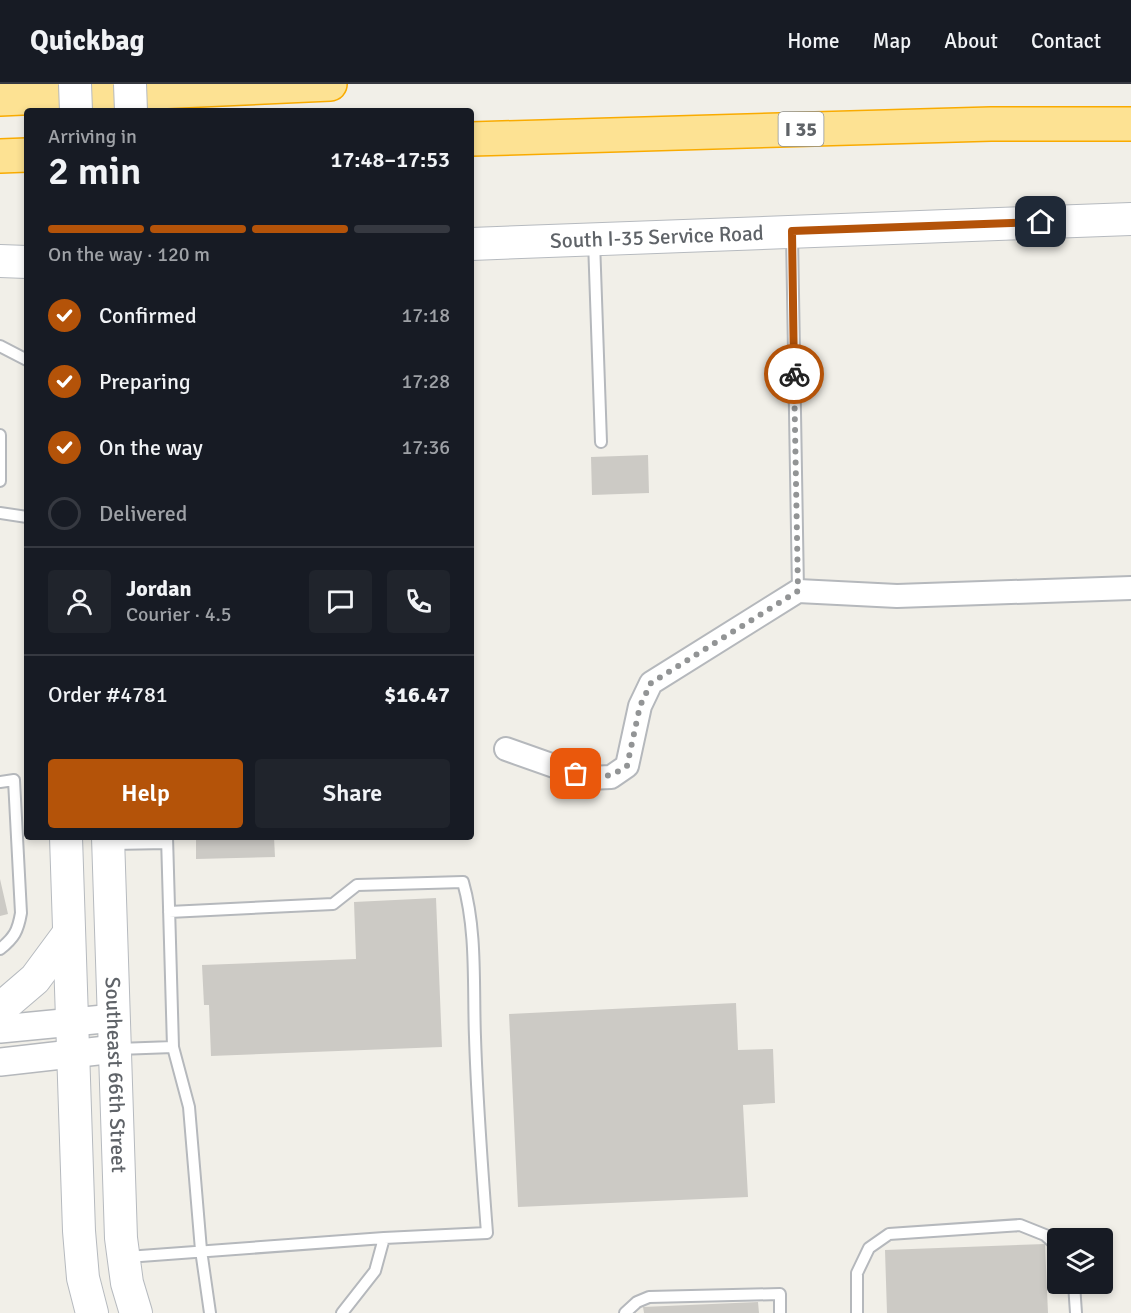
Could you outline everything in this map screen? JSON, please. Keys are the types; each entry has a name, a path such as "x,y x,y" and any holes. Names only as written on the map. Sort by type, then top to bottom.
{"highway":[{"path":"0,99 330,84"},
{"name":"I 35","path":"474,139 991,124 1131,123"},
{"path":"0,156 24,155"}],"main road":[{"path":"75,84 76,108"},
{"path":"130,84 131,108"},
{"name":"South I-35 Service Road","path":"474,244 1131,219"},
{"path":"0,261 24,261"},
{"name":"Southeast 66th Street","path":"66,840 80,1231 83,1278 92,1313"},
{"name":"Southeast 66th Street","path":"108,840 124,1257 136,1313"},
{"path":"0,1009 35,979 69,933"}],"street":[{"path":"506,749 588,778 611,777 627,766 640,706 651,683 798,591 897,596 1131,588"},
{"path":"0,1029 114,1018"},
{"path":"0,1062 115,1049"}],"lane":[{"path":"792,231 798,591"},
{"path":"594,238 601,442"},
{"path":"0,346 24,358"},
{"path":"0,435 0,481"},
{"path":"0,513 24,517"},
{"path":"0,782 15,780 21,914 19,930 13,939 0,949"},
{"path":"108,840 167,840 173,1047 189,1107 201,1250 210,1313"},
{"path":"124,1257 201,1250 487,1233 468,902 463,882 357,885 333,904 169,912"},
{"path":"115,1049 173,1047"},
{"path":"857,1313 857,1273 869,1248 889,1234 1020,1225 1047,1237"},
{"path":"342,1313 375,1271 384,1238"},
{"path":"625,1313 637,1302 649,1297 780,1294 780,1313"},
{"path":"1075,1294 1076,1313"}],"building":[{"path":"648,455 649,493 592,495 591,457"},
{"path":"196,840 274,840 275,857 196,859"},
{"path":"0,879 8,914 0,916"},
{"path":"436,898 442,1047 211,1056 209,1005 204,1005 202,965 356,959 354,902"},
{"path":"736,1003 738,1050 773,1049 775,1103 743,1105 748,1197 518,1207 509,1014"},
{"path":"1045,1244 1048,1313 887,1313 885,1250"},
{"path":"758,1302 759,1313 644,1313 643,1307"}],"way so far":[{"path":"576,774 588,778 611,777 627,766 640,706 651,683 798,591 794,374"}],"route":[{"path":"794,374 792,231 1041,222"}]}
